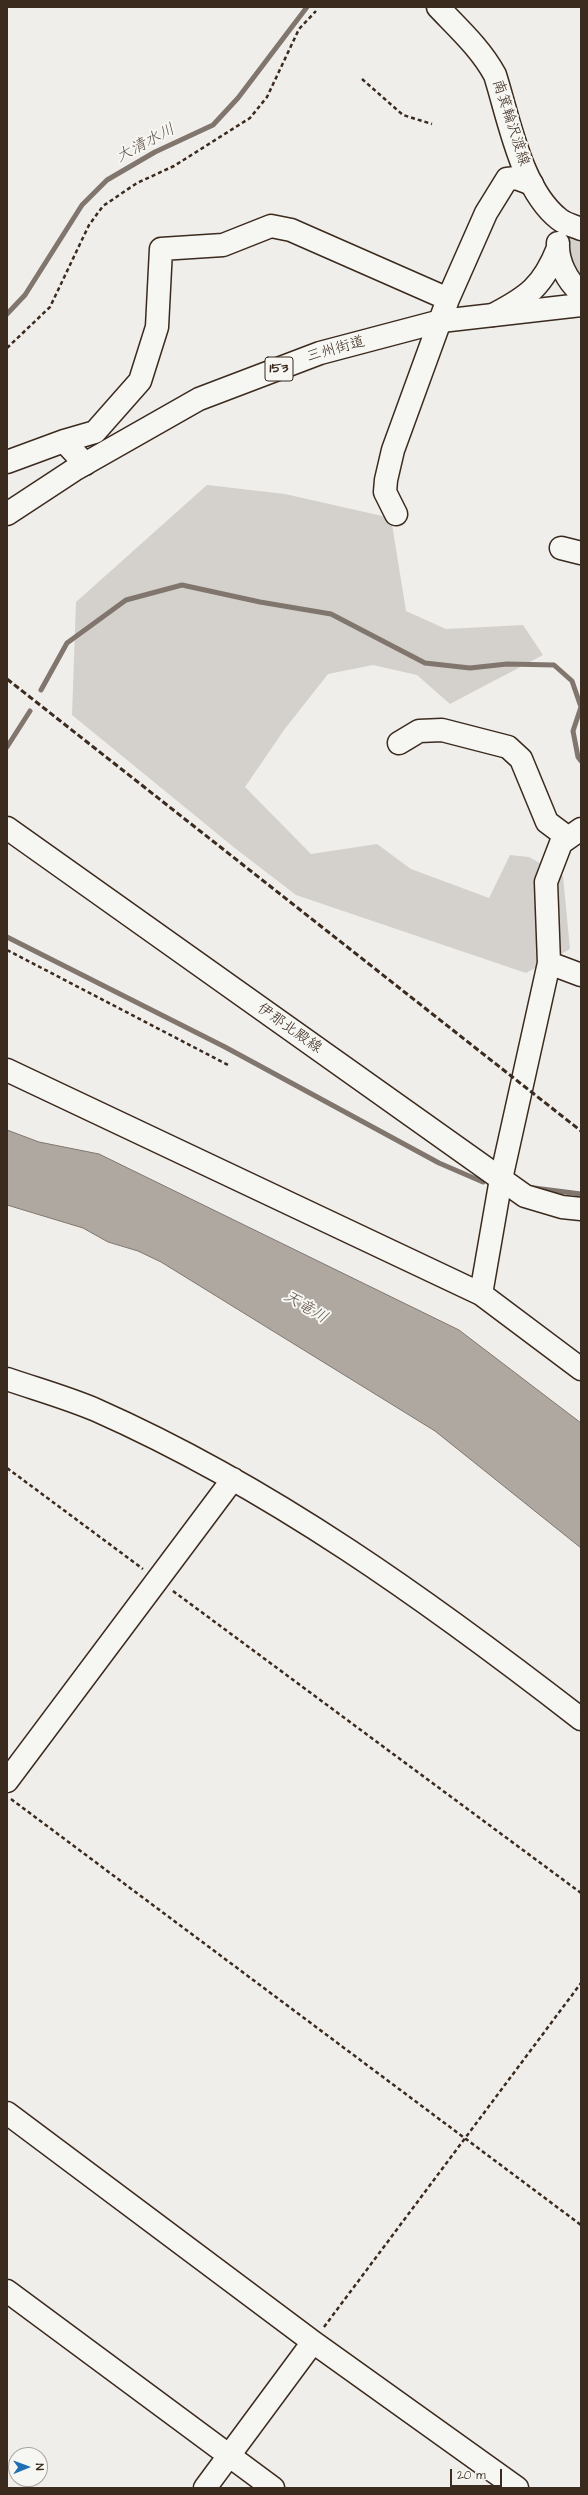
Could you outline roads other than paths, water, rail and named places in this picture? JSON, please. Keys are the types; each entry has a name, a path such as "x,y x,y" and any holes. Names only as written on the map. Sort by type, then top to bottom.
{"main road":[{"name":"南箕輪沢渡線","path":"438,7 474,44 495,75 517,147 532,184 560,220"},
{"path":"396,514 385,492 386,480 393,450 448,299 486,213 507,179 516,178 532,184"},
{"path":"581,229 560,220 558,248 561,263 568,279 581,293"},
{"path":"7,462 64,441 95,432 140,381 157,327 162,250 223,245 270,226 292,230 448,299"},
{"path":"493,315 523,299 541,283 550,268 558,248"},
{"name":"三州街道","path":"7,514 84,464 199,399 320,353 441,321 581,305"},
{"path":"64,441 84,464"},
{"path":"399,743 419,731 442,730 508,748 521,759 547,822 574,833"},
{"name":"伊那北殿線","path":"7,828 525,1196 562,1207 581,1209"},
{"path":"481,1294 501,1179 549,963 546,882 561,843 574,833"},
{"path":"549,963 581,975"},
{"path":"7,1070 481,1294 581,1369"},
{"path":"7,1379 95,1410 233,1479 313,1528 482,1642 581,1719"},
{"path":"7,1781 233,1479"},
{"path":"7,2113 313,2342 517,2488"},
{"path":"7,2291 273,2488"},
{"path":"205,2488 313,2342"}],"water":[{"name":"天竜川","path":"7,1130 39,1142 99,1154 459,1330 581,1423 581,1548 435,1431 161,1262 138,1251 108,1242 83,1228 7,1205"}],"waterway":[{"name":"大清水川","path":"7,314 25,295 82,205 107,180 155,152 213,125 238,98 307,7"},
{"path":"41,690 67,643 126,600 182,585 260,602 331,614 425,663 470,668 507,664 554,665 572,681 581,707 573,731 578,757 581,761"},
{"path":"7,747 30,711"},
{"path":"7,937 225,1047 439,1163 483,1182"},
{"path":"534,1188 581,1194"}],"railway":[{"path":"7,679 581,1131"}]}
